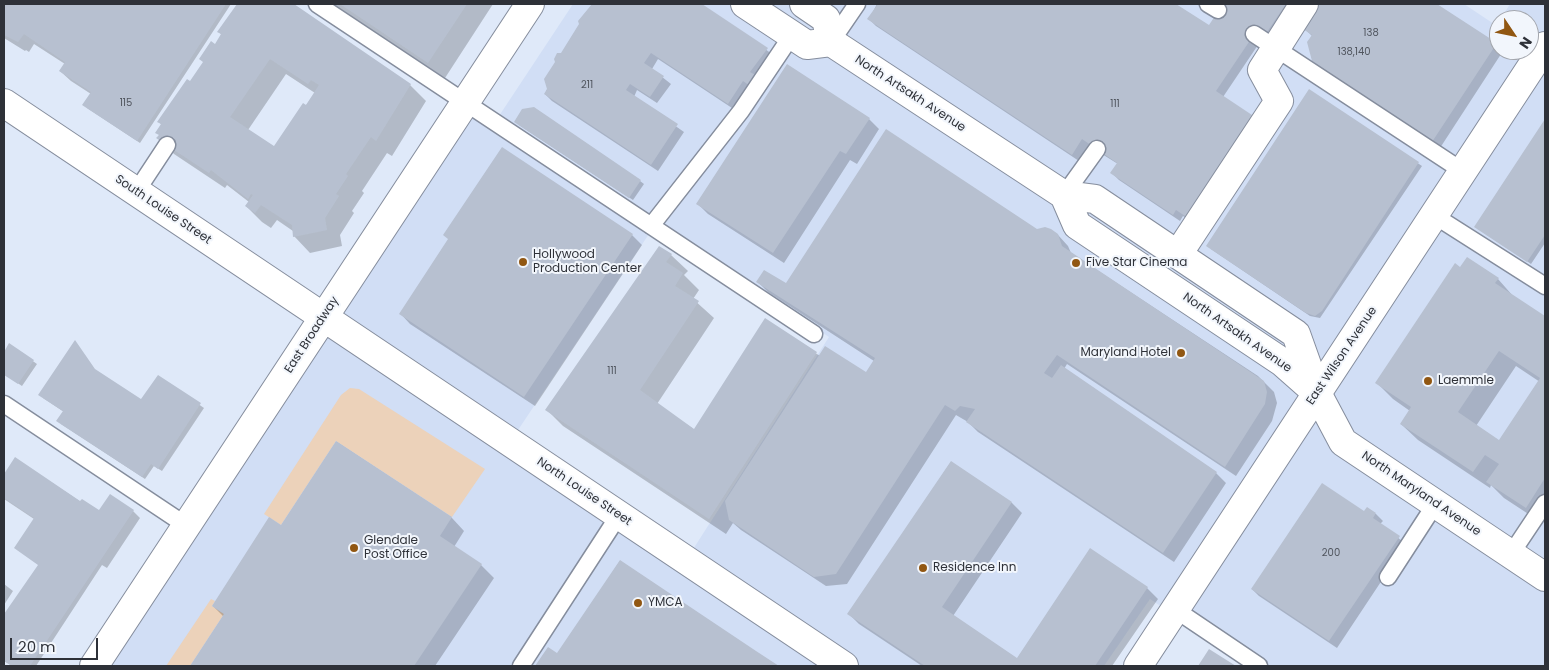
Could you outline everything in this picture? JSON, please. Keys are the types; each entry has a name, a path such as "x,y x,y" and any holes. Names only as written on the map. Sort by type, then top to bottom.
{"street":[{"name":"East Broadway","path":"94,666 530,4"},
{"path":"744,4 807,45 831,42 826,19 804,4"},
{"path":"1186,242 1279,101 1262,70 1265,41 1304,4"},
{"name":"North Artsakh Avenue","path":"831,42 1064,195 1095,199 1296,334 1317,393"},
{"name":"East Wilson Avenue","path":"1138,666 1545,46"},
{"name":"South Louise Street","path":"4,102 322,318"},
{"name":"North Louise Street","path":"322,318 844,666"},
{"name":"North Maryland Avenue","path":"1317,393 1343,442 1545,577"}],"lane":[{"path":"317,4 814,334"},
{"path":"831,42 857,4"},
{"path":"651,226 741,111 792,35"},
{"path":"1265,41 1464,172"},
{"path":"136,192 167,145"},
{"path":"1064,195 1096,149"},
{"path":"1435,216 1545,286"},
{"path":"4,404 186,526"},
{"path":"1388,577 1436,503"},
{"path":"1511,554 1545,503"},
{"path":"521,666 619,515"},
{"path":"1176,610 1259,666"}],"shaded area":[{"path":"573,4 1464,4 1489,21 1489,60 1539,60 1539,10 1506,10 1510,4 1545,4 1545,666 1251,666 1150,599 1104,666 99,666 473,99 499,116","holes":["657,222 829,337 690,554 512,439"]},
{"path":"350,388 359,389 485,469 452,517 336,441 281,525 264,514 341,395"},
{"path":"211,599 215,601 212,606 224,614 190,666 166,666"}],"building":[{"path":"4,4 226,4 137,141 82,105 91,92 59,71 65,62 24,34 18,42 4,35"},
{"path":"237,4 294,4 411,84 376,141 371,137 346,174 348,176 336,194 339,196 325,218 327,230 293,237 292,225 261,205 255,213 245,206 253,195 251,194 248,199 211,170 209,173 156,138 159,135 155,133 161,124 157,122 187,79 190,81 203,62 199,59 211,41 215,44 221,34 217,32","holes":["270,59 308,84 311,80 319,85 306,105 303,103 274,146 230,117"]},
{"path":"340,4 467,4 428,63"},
{"path":"592,4 702,4 768,48 750,72 757,76 750,86 743,81 728,104 651,53 644,63 664,76 650,97 630,84 626,90 678,124 651,165 544,94 547,89 544,79 555,62 554,59 557,53 561,53 579,24 578,21"},
{"path":"878,4 1176,4 1209,25 1223,4 1286,4 1267,32 1259,27 1216,91 1255,117 1188,218 1176,210 1173,215 1110,173 1117,163 1082,139 1072,155 867,19"},
{"path":"1320,4 1437,4 1489,38 1489,55 1432,142 1312,61 1307,42 1312,35 1303,29"},
{"path":"787,64 870,118 846,154 840,151 773,253 696,204"},
{"path":"1309,89 1419,162 1322,311 1315,316 1306,313 1206,246"},
{"path":"534,107 641,180 629,198 514,122 522,109"},
{"path":"1545,119 1545,235 1527,262 1474,227"},
{"path":"886,129 1037,229 1045,227 1051,229 1058,234 1062,246 1264,381 1267,392 1265,404 1225,467 1057,355 1044,373 1052,378 1061,365 1217,472 1163,553 966,422 975,409 960,406 955,411 945,405 836,574 814,577 729,520 725,501 825,346 866,372 875,358 756,282 764,270 786,283"},
{"name":"Hollywood Production Center","path":"502,147 633,234 524,397 399,314 448,239 443,235"},
{"path":"659,246 672,254 666,262 683,273 675,286 699,301 640,390 694,429 765,318 817,352 709,519 545,410"},
{"name":"Laemmle","path":"1467,257 1499,278 1495,283 1545,316 1545,478 1526,508 1486,482 1499,464 1485,455 1473,472 1400,424 1411,407 1375,383 1455,263 1460,267","holes":["1499,351 1540,378 1499,440 1458,412"]},
{"path":"75,340 95,369 141,399 158,375 201,403 158,469 151,464 142,477 56,421 63,411 38,395"},
{"path":"9,343 34,360 18,384 4,375 4,352"},
{"name":"Glendale Post Office","path":"336,441 452,517 440,536 482,564 414,666 190,666 224,614 212,606 269,517 281,525"},
{"path":"15,457 80,501 82,499 99,510 110,494 134,510 30,666 12,666 4,661 4,614 38,565 14,548 34,518 4,498 4,474"},
{"name":"Residence Inn","path":"951,461 1012,502 942,607 1017,658 1090,548 1148,587 1095,666 925,666 847,614"},
{"path":"1322,483 1364,511 1367,507 1376,513 1373,518 1400,536 1329,641 1251,589"},
{"name":"YMCA","path":"620,560 779,666 535,666 548,647 557,653"},
{"path":"1209,649 1236,666 1198,666"}],"place":[{"name":"Hollywood Production Center","path":"523,262"},
{"name":"Five Star Cinema","path":"1076,263"},
{"name":"Maryland Hotel","path":"1181,353"},
{"name":"Laemmle","path":"1428,381"},
{"name":"Glendale Post Office","path":"354,548"},
{"name":"Residence Inn","path":"923,568"},
{"name":"YMCA","path":"638,603"}]}
